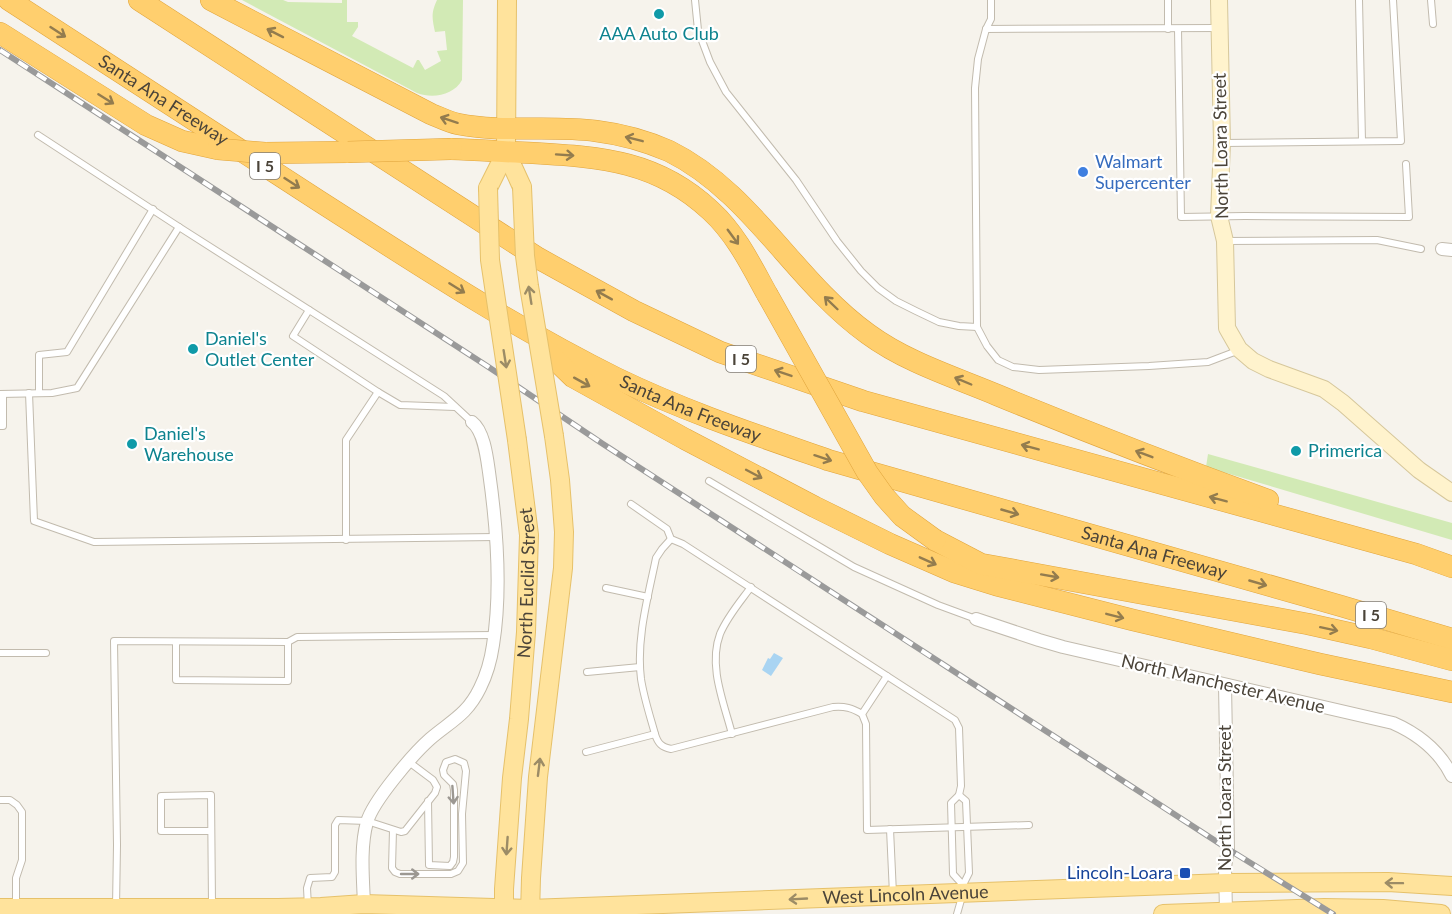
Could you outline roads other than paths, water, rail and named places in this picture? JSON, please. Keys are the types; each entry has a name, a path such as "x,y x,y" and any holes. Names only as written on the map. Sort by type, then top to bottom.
{"highway":[{"name":"Santa Ana Freeway","path":"9,0 374,237 523,329 617,378 689,410 818,456 1452,639"},
{"name":"I 5","path":"138,0 538,258 634,311 720,352 863,401 1416,554 1452,567"},
{"path":"211,0 431,114 456,123 507,129 594,131 642,141 667,150 688,161 735,197 820,293 869,335 894,350 926,366 1171,465 1416,554"},
{"path":"0,33 146,125 182,141 218,149 265,153 451,149 507,152 598,158 630,164 660,175 690,193 728,230 746,254 867,472 884,496 903,516 935,540 981,564 1308,624 1452,660"},
{"path":"523,329 573,376 815,507 954,572 1133,620 1452,692"}],"main road":[{"name":"North Euclid Street","path":"507,0 507,152 522,187 525,256 554,435 564,532 563,568 538,777 529,912"},
{"name":"North Euclid Street","path":"503,911 512,778 526,632 529,535 491,270 488,188 507,152"},
{"name":"West Lincoln Avenue","path":"8,908 116,911 364,904 529,912 893,896 963,889 1226,883 1389,882 1452,886"},
{"path":"1163,914 1356,908 1411,910 1441,914"}],"street":[{"name":"North Loara Street","path":"1219,0 1222,143 1219,216 1225,241 1227,328 1239,350"},
{"path":"1239,350 1253,361 1269,369 1324,389 1359,416 1419,470 1452,493"},
{"path":"364,904 365,835 374,807 430,739 460,716 474,699 490,660 497,592 497,537 486,451 477,425 472,422"},
{"name":"North Manchester Avenue","path":"976,619 1064,647 1393,723 1420,738 1432,748 1443,760 1452,776"},
{"name":"North Loara Street","path":"1225,685 1228,849 1225,867 1226,913"}],"lane":[{"path":"695,0 698,30 710,62 726,92 796,180 861,272 896,301 939,322 977,327"},
{"path":"991,0 990,19 978,59 975,88 977,327 987,346 998,360 1013,367 1039,370 1208,362 1239,350"},
{"path":"1168,0 1168,29"},
{"path":"1359,0 1362,141"},
{"path":"1222,143 1401,141 1393,0"},
{"path":"1431,0 1433,24"},
{"path":"986,29 1219,28"},
{"path":"1178,29 1181,217 1409,217 1406,164"},
{"path":"38,135 444,396 472,422"},
{"path":"39,393 39,355 67,352 153,209"},
{"path":"0,426 3,426 2,394 52,393 77,388 180,227"},
{"path":"1225,241 1377,240 1421,249"},
{"path":"309,310 293,336 400,405 455,407"},
{"path":"346,540 346,440 378,392"},
{"path":"30,393 34,521 94,542 497,537"},
{"path":"709,481 854,567 938,605 976,619"},
{"path":"631,504 667,529 671,539 683,544 751,587 954,720 959,728 961,786 959,795 951,803 953,874 963,889"},
{"path":"671,539 656,558 642,631 640,667 641,681 657,741 663,747 671,749 844,706 862,714 866,724 867,830 1029,825"},
{"path":"732,734 717,676 717,644 724,626 751,587"},
{"path":"606,588 648,597"},
{"path":"116,911 114,641 288,642 297,637 494,635"},
{"path":"176,642 176,680 288,681 288,642"},
{"path":"0,653 46,653"},
{"path":"587,672 640,667"},
{"path":"862,714 887,676"},
{"path":"586,752 655,734"},
{"path":"393,830 392,868 395,872 400,874 451,874 458,872 463,863 462,814 466,771 464,763 459,759 452,759 446,762 443,770 445,777 453,784 454,790 454,856 450,866 429,865 428,801"},
{"path":"308,907 307,888 310,878 332,877 335,872 335,825 339,820 368,821 393,830 405,831 436,790 435,783 409,762"},
{"path":"211,831 161,831 161,796 211,795 212,908"},
{"path":"957,914 969,873 966,801 959,795"},
{"path":"0,800 10,800 22,812 22,860 8,908"},
{"path":"890,829 893,896"},
{"path":"953,852 968,851"}],"water":[{"path":"774,653 783,658 771,676 762,670 768,658 770,659"}],"railway":[{"path":"0,50 487,366 603,444 1228,849 1333,914"}],"place":[{"name":"AAA Auto Club","path":"659,14"},
{"name":"Walmart Supercenter","path":"1083,172"},
{"name":"Daniel's Outlet Center","path":"193,349"},
{"name":"Daniel's Warehouse","path":"132,444"},
{"name":"Primerica","path":"1296,451"},
{"name":"Lincoln-Loara","path":"1185,873"}]}
